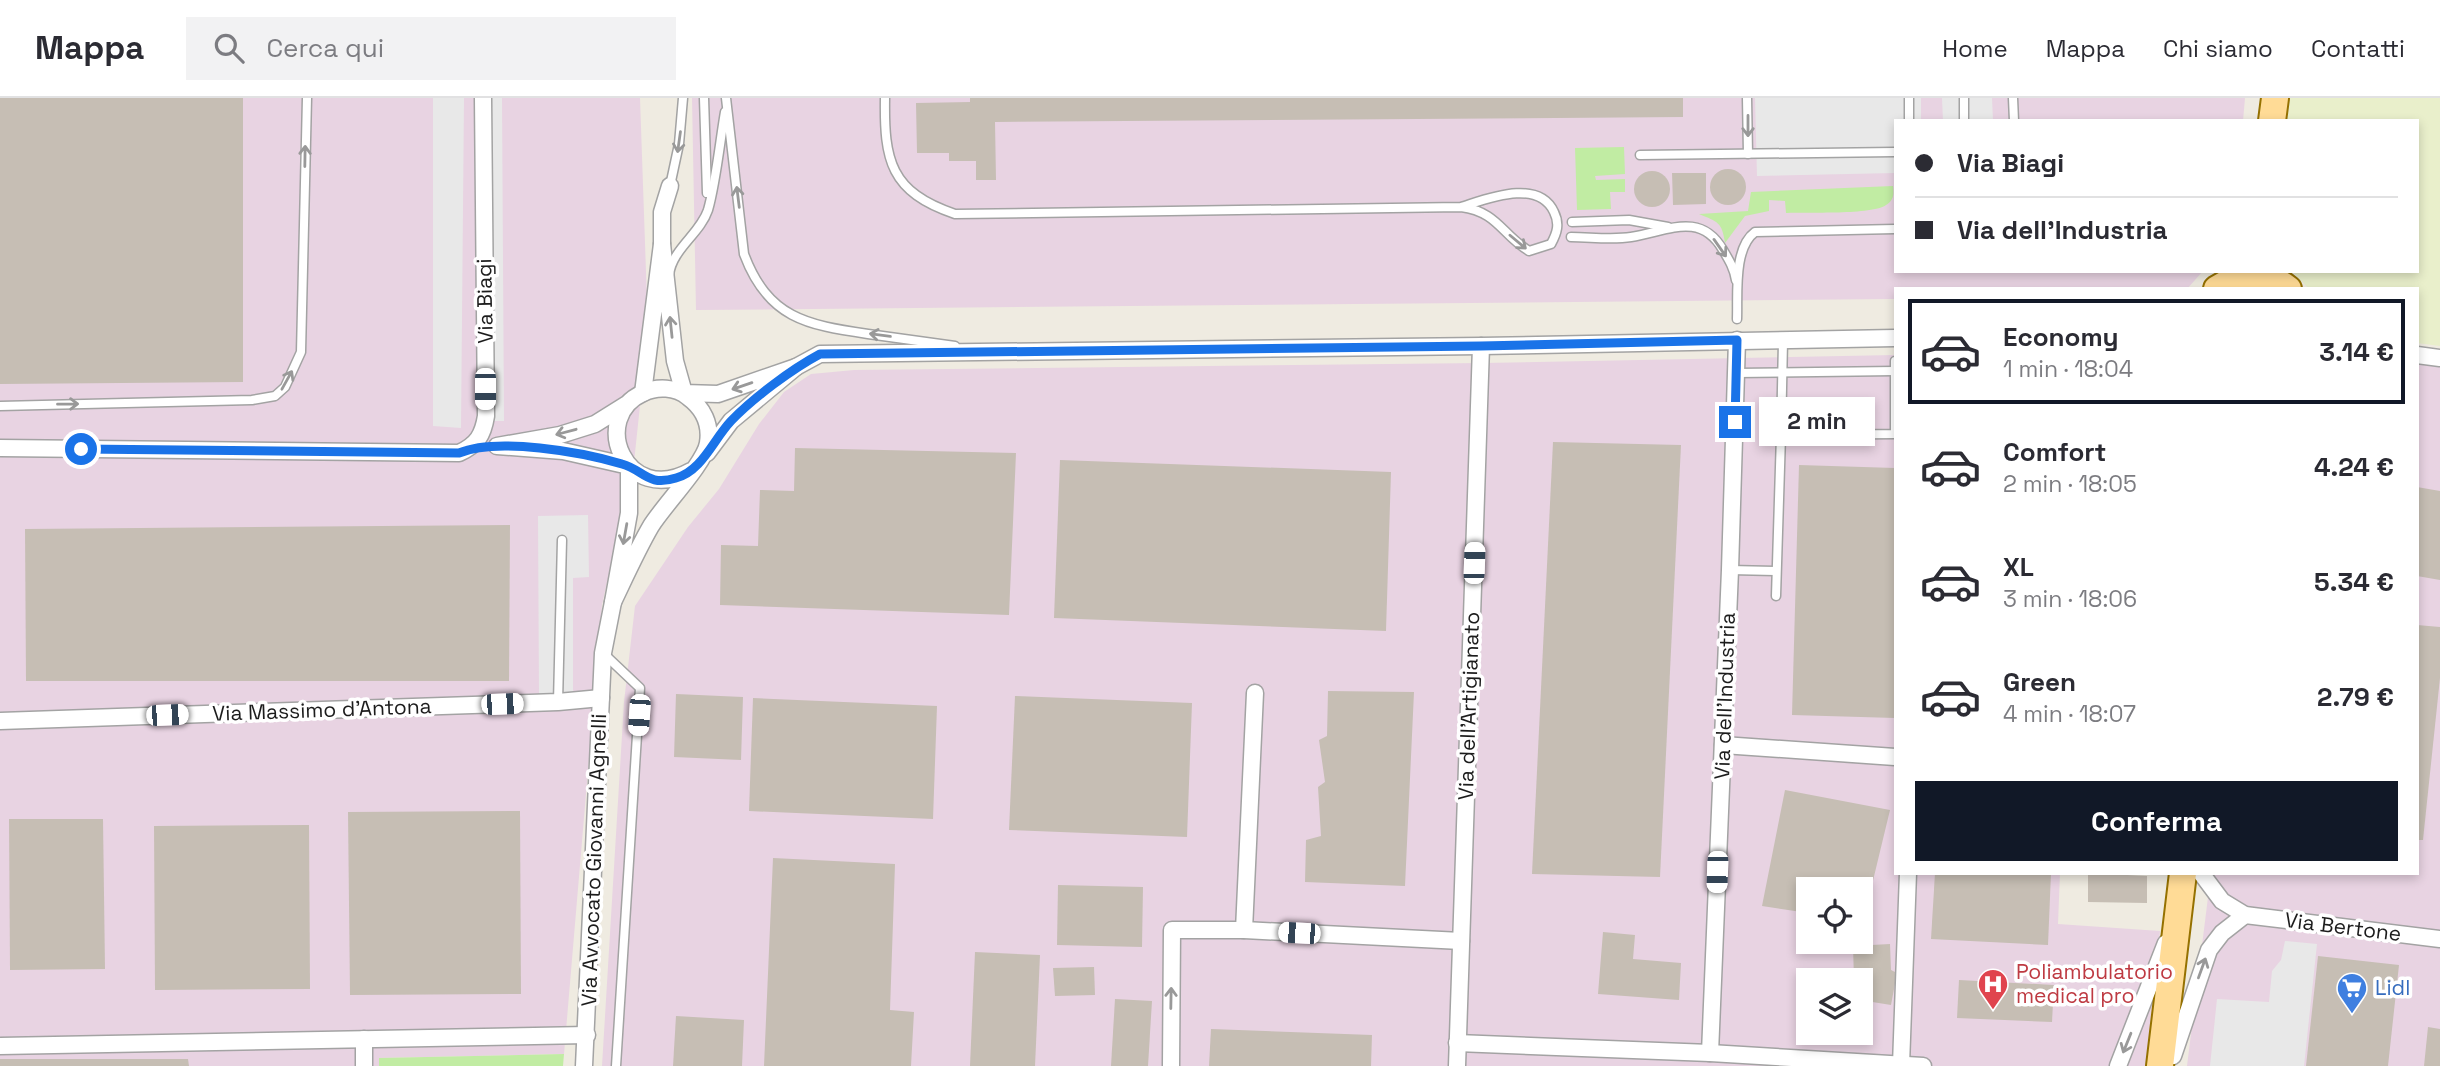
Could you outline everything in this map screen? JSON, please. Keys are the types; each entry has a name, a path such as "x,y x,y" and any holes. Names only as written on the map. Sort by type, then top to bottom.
{"main road":[{"path":"2272,119 2275,98"},
{"path":"2228,280 2257,277 2282,281"},
{"path":"2168,1063 2183,875"},
{"path":"2168,1063 2194,875"}],"street":[{"name":"Via Biagi","path":"471,448 484,428 486,416 483,98"},
{"path":"628,404 618,424 617,435 618,447 629,466 639,475 666,481 679,478 696,466 708,446 709,430 705,415 684,393 675,361 662,243 662,212 670,186"},
{"path":"643,393 662,243"},
{"path":"0,448 459,453 471,448 560,435 583,428 595,424 643,393 664,388 684,393 718,394 796,367 820,354 1894,338"},
{"name":"Via dell'Industria","path":"1710,1053 1737,340"},
{"name":"Via dell'Artigianato","path":"1457,1066 1481,346"},
{"path":"2419,355 2440,358"},
{"path":"613,602 652,524 731,421 796,367"},
{"path":"498,446 563,451 629,466"},
{"path":"613,602 629,513 629,466"},
{"name":"Via Avvocato Giovanni Agnelli","path":"584,1066 603,653 613,602"},
{"path":"1244,930 1255,693"},
{"name":"Via Massimo d'Antona","path":"0,721 558,702 601,698"},
{"path":"1723,745 1894,757"},
{"path":"1902,1065 1908,875"},
{"name":"Via Bertone","path":"2202,875 2221,901 2245,915 2440,939"},
{"path":"2118,1066 2179,911"},
{"path":"2168,1063 2208,950 2222,933 2245,915"},
{"path":"1171,1066 1172,930 1244,930 1461,942"},
{"path":"0,1046 587,1035"},
{"path":"364,1039 364,1066"},
{"path":"1457,1043 1710,1053 1923,1066"}],"lane":[{"path":"0,406 252,400 275,396 285,387 301,352 307,98"},
{"path":"670,186 679,144 682,98"},
{"path":"704,98 708,210"},
{"path":"885,98 885,141 894,169 920,198 955,214 1461,207 1476,209 1493,218 1517,243 1530,251 1551,244 1556,235 1558,226 1554,211 1546,201 1535,195 1492,197 1461,207"},
{"path":"1747,98 1748,154"},
{"path":"1909,98 1909,119"},
{"path":"1964,98 1964,119"},
{"path":"2013,98 2014,119"},
{"path":"668,297 670,270 682,247 700,226 708,210 726,100"},
{"path":"726,100 744,254 752,274 775,303 797,318 822,327 996,352"},
{"path":"1640,155 1894,152"},
{"path":"1572,222 1629,220 1675,228"},
{"path":"1571,237 1630,237 1690,226 1704,228 1720,244 1734,268 1738,299"},
{"path":"1737,319 1740,254 1749,236 1755,232 1894,229"},
{"path":"1776,596 1783,341"},
{"path":"1737,373 1894,371"},
{"path":"1781,435 1894,434"},
{"path":"558,702 562,540"},
{"path":"1730,570 1775,570"},
{"path":"603,653 640,688 616,1066"}],"shaded area":[{"path":"0,98 640,98 648,330 630,500 633,538 615,562 602,605 564,1054 379,1058 379,1066 0,1066"},
{"path":"433,98 464,98 461,428 433,426"},
{"path":"488,98 502,98 504,421 493,421"},
{"path":"692,98 2245,98 2243,119 1894,119 1894,273 2201,273 2189,287 1894,287 1894,299 696,310"},
{"path":"1755,98 1921,98 1921,119 1894,119 1894,173 1757,176"},
{"path":"1942,98 1992,98 1993,119 1943,119"},
{"path":"2419,349 2440,351 2440,1066 2187,1066 2211,875 2419,875"},
{"path":"1894,355 1894,875 2060,875 2058,924 2160,931 2146,1066 602,1066 624,702 635,606 688,527 719,489 759,424 784,392 811,374 854,370"},
{"path":"588,515 589,577 573,578 573,696 539,696 538,516"},
{"path":"2285,941 2317,944 2304,1066 2210,1066 2217,999 2269,1002 2272,971 2281,960"}],"green space":[{"path":"2290,98 2440,98 2440,346 2419,343 2419,287 2307,287 2294,273 2419,273 2419,119 2287,119"},
{"path":"1624,147 1625,174 1595,176 1596,180 1625,179 1625,192 1610,192 1611,209 1577,210 1575,148"},
{"path":"1893,186 1893,197 1889,203 1868,210 1786,213 1785,201 1769,200 1769,211 1745,216 1725,243 1718,224 1699,214 1748,211 1751,192"},
{"path":"564,1054 563,1066 379,1066 379,1058"}],"building":[{"path":"0,98 243,98 243,382 0,384"},
{"path":"970,98 1683,98 1683,117 995,122 996,180 976,180 976,161 949,161 949,153 917,153 916,103 970,102"},
{"path":"1728,169 1741,174 1746,187 1741,200 1728,205 1715,200 1710,187 1715,174"},
{"path":"1652,171 1665,176 1670,189 1665,202 1652,207 1639,202 1634,189 1639,176"},
{"path":"1672,173 1706,173 1706,204 1673,205"},
{"path":"1553,442 1681,445 1660,877 1532,874"},
{"path":"795,448 1016,453 1009,615 720,605 721,545 758,546 760,490 794,491"},
{"path":"1060,460 1391,472 1386,631 1054,618"},
{"path":"1799,465 1894,468 1894,718 1792,715"},
{"path":"2419,487 2440,491 2440,580 2419,576"},
{"path":"510,525 509,681 26,681 25,529"},
{"path":"2419,625 2440,627 2440,678 2423,840 2419,840"},
{"path":"1328,691 1414,692 1405,886 1305,882 1306,840 1321,836 1318,787 1325,782 1319,740 1327,736"},
{"path":"676,694 743,697 741,760 674,757"},
{"path":"1015,696 1192,703 1187,837 1009,830"},
{"path":"753,698 937,706 933,819 749,811"},
{"path":"1785,790 1890,810 1873,881 1873,877 1796,877 1796,911 1762,906"},
{"path":"520,811 521,994 350,995 348,812"},
{"path":"9,819 103,819 105,969 10,970"},
{"path":"309,825 310,989 155,990 154,826"},
{"path":"773,858 895,864 890,1010 914,1012 911,1066 764,1066"},
{"path":"1935,875 2051,875 2048,945 1931,939"},
{"path":"2088,875 2147,876 2147,903 2088,902"},
{"path":"1058,885 1143,887 1142,947 1057,945"},
{"path":"1603,932 1635,935 1633,959 1681,963 1679,1000 1598,994"},
{"path":"1890,944 1891,970 1897,973 1891,1005 1873,1002 1873,968 1854,968 1853,954 1873,954 1873,945"},
{"path":"975,952 1040,955 1035,1066 970,1066"},
{"name":"Lidl","path":"2318,956 2399,965 2388,1066 2306,1066"},
{"path":"1094,967 1095,995 1055,996 1053,968"},
{"path":"1959,980 2054,985 2052,1022 1957,1018"},
{"path":"1115,999 1152,1001 1148,1066 1111,1066"},
{"path":"676,1016 744,1020 742,1066 673,1066"},
{"path":"2428,1027 2440,1029 2440,1066 2424,1066"},
{"path":"1211,1029 1372,1035 1371,1066 1209,1066"},
{"path":"0,1059 188,1059 189,1066 0,1066"}],"place":[{"name":"Poliambulatorio medical pro","path":"1993,1011"},
{"name":"Lidl","path":"2352,1015"}],"route":[{"path":"81,449 459,453 471,448 497,446 563,451 579,456 603,458 629,466 639,475 652,480 666,481 691,471 731,421 796,367 820,354 1737,340 1735,422"}]}
